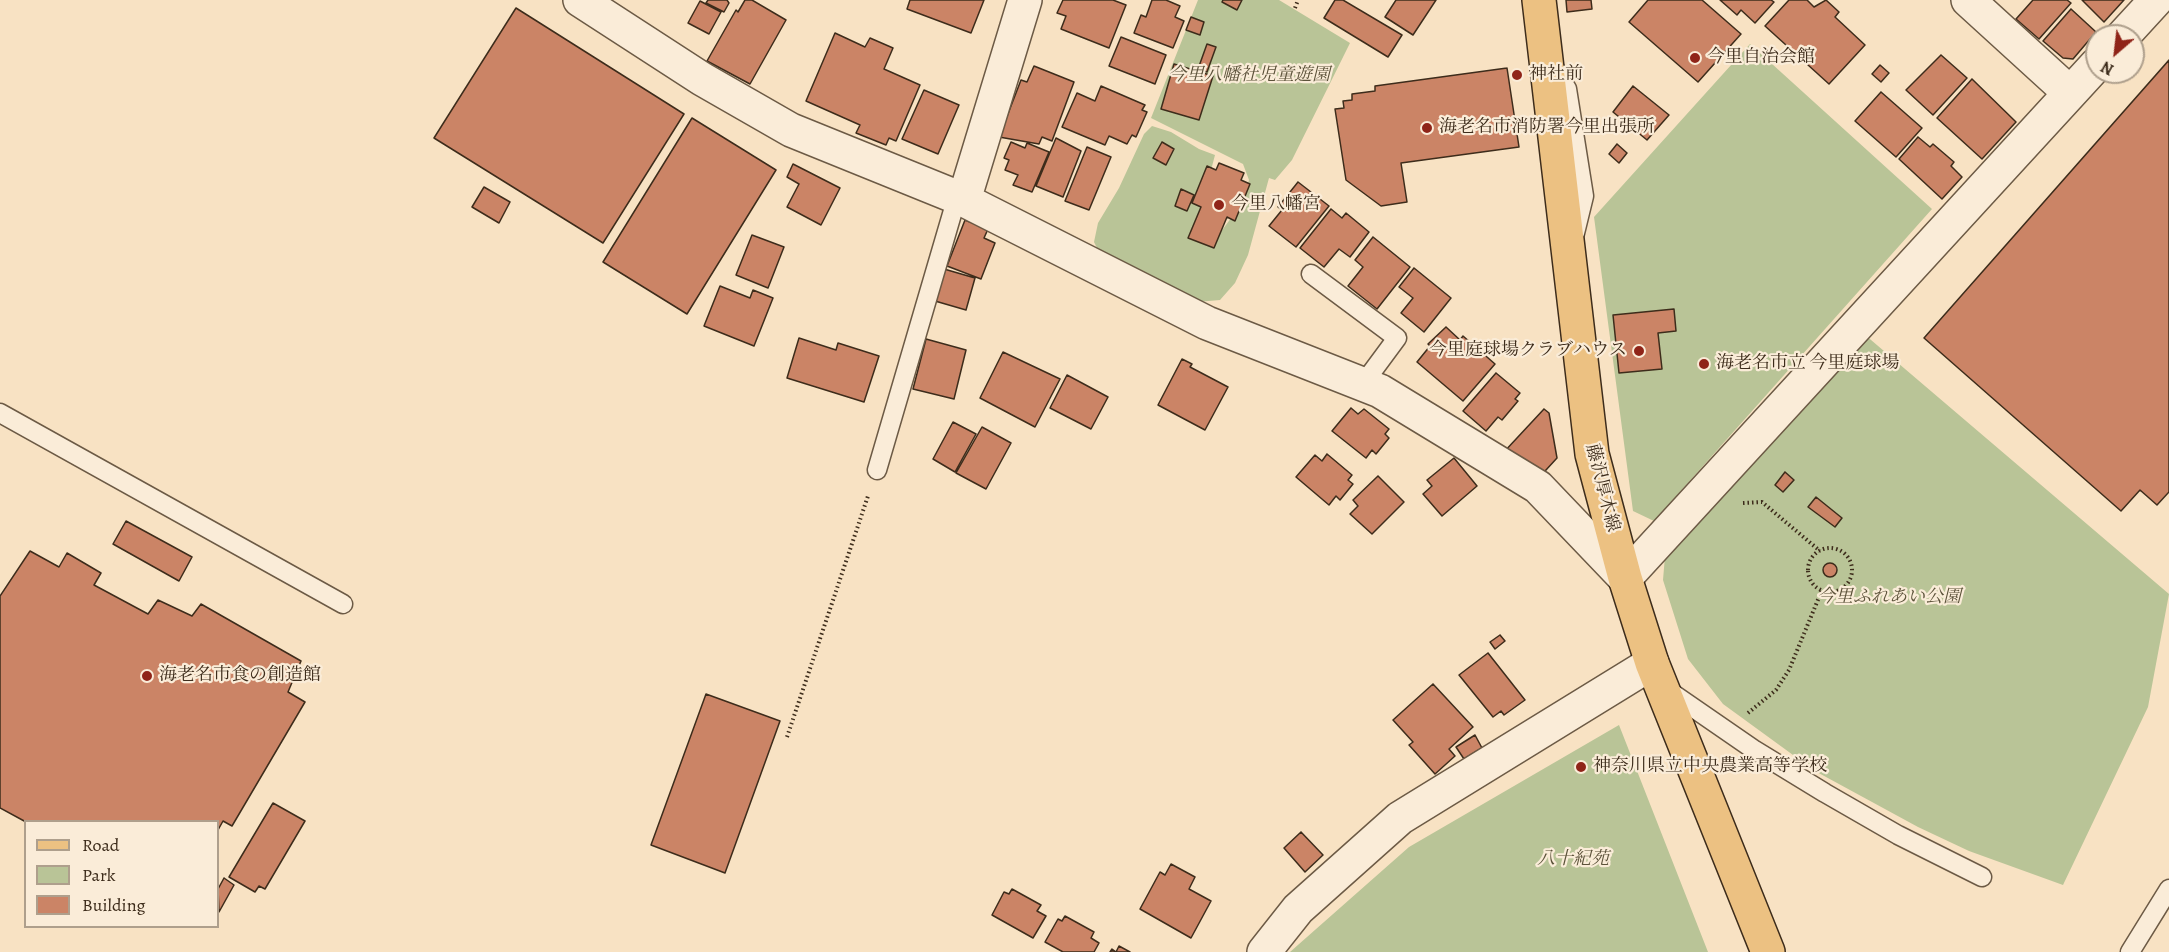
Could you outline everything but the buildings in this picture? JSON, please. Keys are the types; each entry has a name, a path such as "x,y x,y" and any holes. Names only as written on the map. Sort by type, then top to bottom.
{"main road":[{"name":"藤沢厚木線","path":"1535,3 1545,52 1592,454 1625,578 1657,674 1768,952"}],"street":[{"path":"580,0 702,79 791,130 960,198 1207,323 1380,391 1538,487 1625,578 2085,77"},
{"path":"960,198 1025,0"},
{"path":"1968,0 2070,93"},
{"path":"2134,24 2156,0"},
{"path":"1264,952 1298,909 1400,818 1657,674"}],"lane":[{"path":"877,470 960,198"},
{"path":"1311,274 1397,338 1363,384"},
{"path":"0,413 343,604"},
{"path":"1657,674 1727,731 1836,799 1982,877"},
{"path":"2130,952 2169,889"}],"path":[{"path":"1295,8 1298,0"},
{"path":"787,737 877,470"},
{"path":"1712,481 1727,496 1742,503 1762,502 1820,551"},
{"path":"1837,550 1845,555 1852,566 1850,580 1844,587 1835,591 1822,590 1812,582 1809,568 1812,559 1820,551 1837,550"},
{"path":"1727,731 1776,690 1789,670 1822,590"}],"green space":[{"name":"今里八幡社児童遊園","path":"1198,0 1279,0 1350,43 1292,160 1275,180 1269,178 1248,255 1235,283 1220,300 1197,302 1102,258 1094,242 1098,223 1119,188 1144,134 1152,126 1171,132 1199,149 1215,155 1210,174 1217,237 1243,202 1249,180 1243,164 1151,118"},
{"name":"海老名市立 今里庭球場","path":"1750,44 1932,209 1654,521 1633,511 1594,217"},
{"name":"今里ふれあい公園","path":"1864,334 2169,594 2148,707 2063,885 1969,851 1918,827 1815,771 1723,704 1688,659 1663,580 1665,556"},
{"name":"八十紀苑","path":"1619,725 1708,952 1290,952 1409,847"}],"place":[{"name":"今里自治会館","path":"1695,58"},
{"name":"神社前","path":"1517,75"},
{"name":"海老名市消防署今里出張所","path":"1427,128"},
{"name":"今里八幡宮","path":"1219,205"},
{"name":"今里庭球場クラブハウス","path":"1639,351"},
{"name":"海老名市立 今里庭球場","path":"1704,364"},
{"name":"海老名市食の創造館","path":"147,676"},
{"name":"神奈川県立中央農業高等学校","path":"1581,767"}]}
